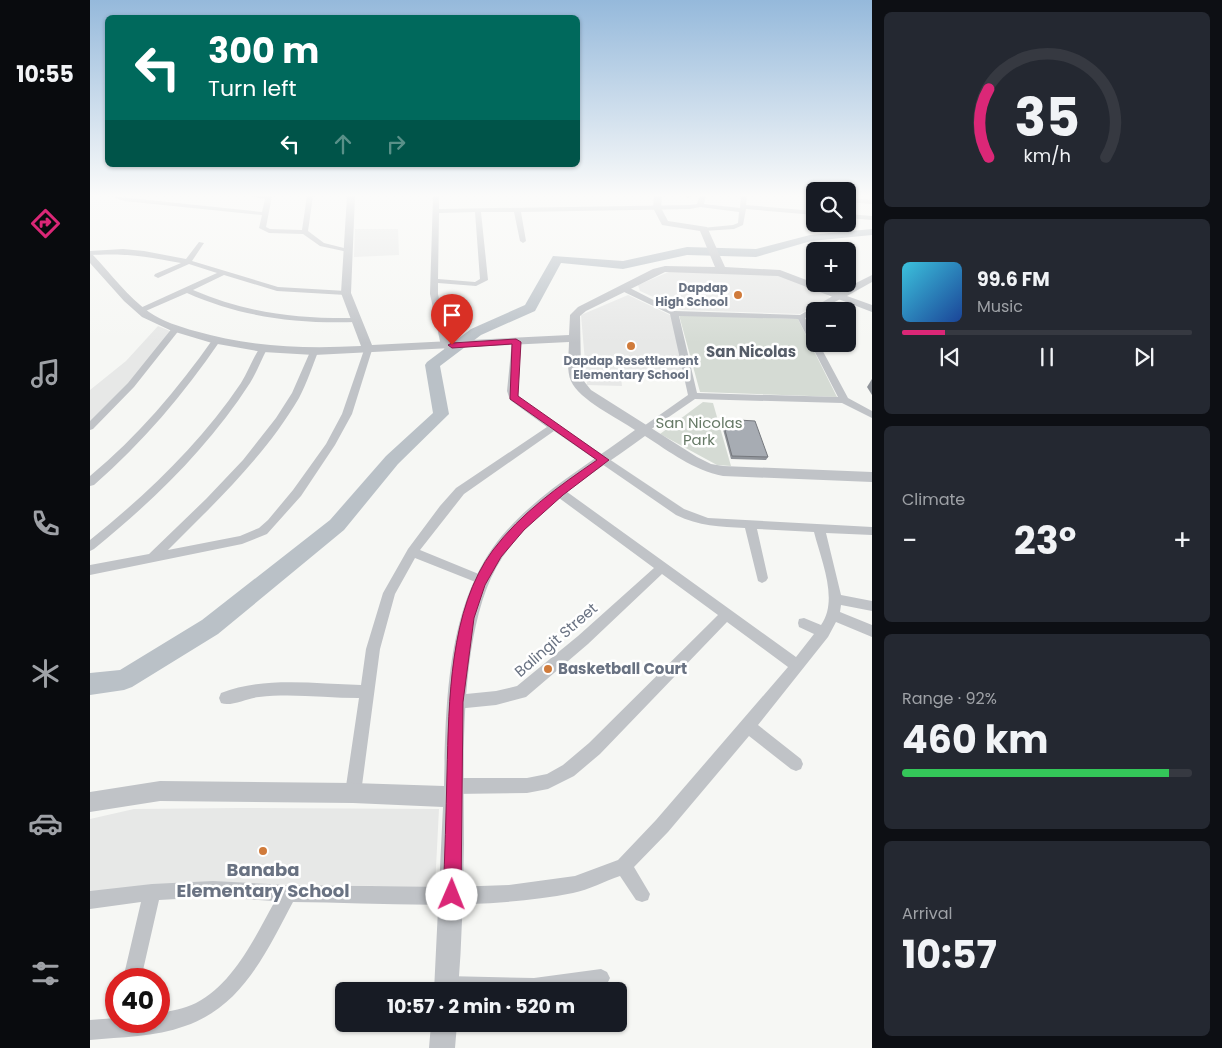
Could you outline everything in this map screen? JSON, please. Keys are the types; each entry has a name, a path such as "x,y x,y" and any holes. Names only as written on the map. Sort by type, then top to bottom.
{"street":[{"path":"158,276 188,262 200,245"},
{"path":"322,245 348,250"},
{"path":"90,570 242,540 263,531 297,493 347,414 368,350 346,293 348,245"},
{"path":"436,245 434,294 448,346"},
{"path":"435,281 476,284 484,280 481,245"},
{"path":"711,245 721,269"},
{"path":"90,255 133,252 188,262 277,289 346,293"},
{"path":"90,255 128,299 141,311 176,329 216,341 263,349 314,352 575,338"},
{"path":"872,309 780,273 721,269 665,269 656,271 578,311 574,319 575,373 582,388 692,460 708,468 723,471 872,477"},
{"path":"141,311 224,273"},
{"path":"623,288 674,313 802,317 871,280"},
{"path":"187,290 210,301 259,316 299,320 356,320"},
{"path":"674,313 693,396"},
{"path":"802,317 844,400"},
{"path":"90,427 131,385 176,329"},
{"path":"90,482 120,458 156,422 186,385 216,341"},
{"path":"516,342 513,397 680,512 695,519 708,522 872,531"},
{"path":"90,546 158,488 185,462 244,385 263,349"},
{"path":"152,558 228,484 258,449 295,397 314,352"},
{"path":"446,982 452,895 456,702 468,618 482,580 497,553 520,526 559,492 693,396 844,400 872,415"},
{"path":"353,793 373,648 389,593 412,552 460,491 555,426"},
{"path":"559,492 796,665"},
{"path":"750,524 762,578"},
{"path":"90,900 152,892 212,889 288,893 452,895 509,893 575,884 623,866 650,841 748,726 823,633 832,615 835,599 832,578 819,528"},
{"path":"412,552 482,580"},
{"name":"Balingit Street","path":"456,702 496,698 521,692 583,640 661,568"},
{"path":"835,599 872,606"},
{"path":"90,802 160,791 353,793 454,791 547,782 564,773 589,754 650,695 726,615"},
{"path":"832,615 872,631"},
{"path":"804,623 823,633"},
{"path":"226,698 248,691 270,690 367,692"},
{"path":"748,726 796,764"},
{"path":"623,866 642,894"},
{"path":"135,968 152,892"},
{"path":"170,1020 187,1017 223,994 240,975 257,949 288,893"},
{"path":"571,982 601,978"},
{"path":"90,1030 105,1027"},
{"path":"442,1048 443,1032"}],"shaded area":[{"path":"354,245 399,245 399,255 354,257"},
{"name":"Dapdap High School","path":"671,271 778,274 806,285 806,292 825,292 830,298 822,302 806,302 806,311 800,314 682,310 640,291 638,285"},
{"name":"Dapdap Resettlement Elementary School","path":"628,295 672,316 684,378 621,377 622,386 587,385 581,315"},
{"path":"158,326 170,331 117,399 90,426 90,390 126,361"},
{"name":"Banaba Elementary School","path":"134,809 439,809 435,887 204,883 90,894 90,819"}],"green space":[{"path":"679,315 798,319 806,335 806,352 814,352 837,397 700,392"},
{"name":"San Nicolas Park","path":"703,402 713,403 731,466 717,465 660,434"}],"building":[{"path":"722,419 755,421 768,457 732,456"}],"waterway":[{"path":"90,684 124,680 210,627 337,525 392,460 441,414 432,365 476,332 530,308 557,259 623,265 687,251 756,253 785,245"}],"place":[{"name":"Dapdap High School","path":"738,295"},
{"name":"Dapdap Resettlement Elementary School","path":"631,346"},
{"name":"Basketball Court","path":"548,669"},
{"name":"Banaba Elementary School","path":"263,851"}],"district":[{"name":"San Nicolas","path":"751,352"}],"route":[{"path":"452,345 516,342 513,397 519,403 604,460 559,492 520,526 497,553 480,584 468,618 456,702 452,895"}]}
